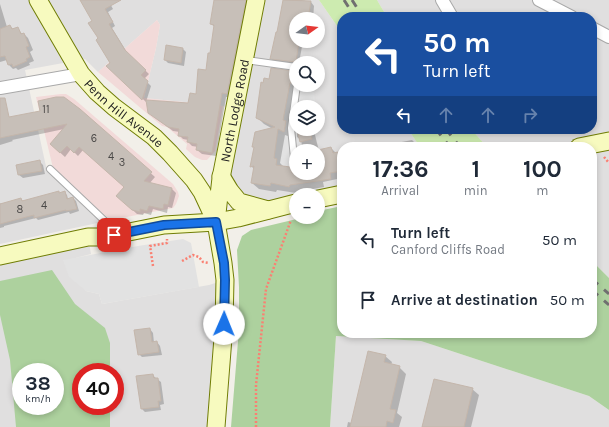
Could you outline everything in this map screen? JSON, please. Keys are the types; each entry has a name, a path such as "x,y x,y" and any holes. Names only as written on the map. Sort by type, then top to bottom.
{"street":[{"name":"Penn Hill Avenue","path":"38,0 81,74 97,92 114,107 154,137 170,153 194,180 202,192 216,222"},
{"name":"North Lodge Road","path":"216,222 221,176 256,0"},
{"path":"442,0 449,12"},
{"path":"539,0 562,12"},
{"path":"597,31 609,37"},
{"path":"0,88 81,74"},
{"path":"597,143 609,141"},
{"path":"221,176 239,202 268,210"},
{"path":"325,198 337,195"},
{"path":"0,256 88,237 104,237 164,225 216,222 268,210 289,208"},
{"path":"216,222 224,263 225,280 224,324 216,427"}],"lane":[{"path":"245,60 289,66"},
{"path":"293,144 291,128 296,92"},
{"path":"50,169 107,223 114,235"}],"path":[{"path":"256,427 256,385 266,289 289,224"},
{"path":"153,266 150,246 167,243 164,225"},
{"path":"182,261 193,255 199,257 203,262 211,263 210,257"}],"shaded area":[{"path":"0,0 319,0 337,26 337,134 411,134 417,142 337,142 337,205 325,204 325,188 289,188 289,203 239,202 221,176 234,110 223,106 144,98 160,25 157,20 98,72 85,59 25,70 47,171 102,222 0,244"},
{"path":"377,0 609,0 609,278 597,266 597,142 483,142 475,134 597,134 597,12 384,12"},
{"path":"157,20 160,25 144,98 223,106 215,151 207,160 202,160 195,157 186,149 187,144 167,127 162,126 98,72"},
{"path":"289,88 289,92 313,92 315,100 289,100 289,136 298,136 301,144 289,144 289,167 276,165 277,159 274,158 278,134 284,135 286,121 283,120"},
{"path":"66,94 74,99 173,184 179,196 173,208 111,220 83,197 53,168 36,97"},
{"path":"88,237 91,254 64,261 86,291 99,294 102,304 209,285 225,280 216,427 0,427 0,256"},
{"path":"183,239 191,243 199,287 102,304 99,294 86,291 69,277 63,260 138,246"},
{"path":"336,336 337,338 421,341 589,396 609,410 609,427 330,427"}],"green space":[{"path":"319,0 377,0 384,12 337,12 337,26"},
{"path":"411,134 475,134 483,142 417,142"},
{"path":"337,207 337,336 330,427 231,427 239,329 237,250 242,236 251,230 289,221 289,224 325,224 325,210"},
{"path":"597,266 609,278 609,410 589,396 421,341 370,338 597,338"},
{"path":"52,270 75,304 105,328 110,343 110,363 72,363 72,415 110,415 110,427 16,427 15,415 64,415 64,363 12,363 12,382 10,360 0,315 0,281"}],"building":[{"path":"80,0 121,0 105,9 113,22 109,24 125,50 146,70 141,75 148,81 142,100 106,66 110,63 96,40 98,38 88,23 92,21"},
{"path":"214,0 246,0 227,94 222,93 212,153 196,150 197,144 187,142 188,137 178,136 179,129 168,127 148,113 146,100 188,103 190,93 196,94 198,69 206,70 208,53 210,53 214,25 210,24"},
{"path":"283,0 311,1 309,12 289,12 289,48 298,48 297,56 289,56 289,61 270,59"},
{"path":"10,25 12,29 18,27 21,34 24,33 29,46 26,47 30,57 26,59 27,61 13,67 12,64 8,65 5,56 0,57 0,29"},
{"path":"166,45 183,48 181,63 164,60"},
{"path":"271,68 289,70 289,88 283,120 286,121 284,132 278,129 274,158 277,159 276,165 289,167 289,180 324,180 290,185 289,187 271,183 270,186 251,183 254,166 250,167 255,132 275,127 256,118 261,82 263,83 264,78 269,79"},
{"path":"56,97 64,97 80,109 152,172 144,181 172,188 168,205 164,204 163,209 149,206 147,211 140,209 140,212 132,210 116,196 124,187 79,147 74,153 67,146 60,153 50,144 67,124 0,138 0,98 5,98 9,117 40,111 38,101"},
{"path":"299,136 311,136 312,139 300,142"},
{"path":"331,147 333,153 337,152 337,172 330,173 331,179 325,180 325,148"},
{"path":"40,160 42,171 18,175 16,165"},
{"path":"59,191 59,193 65,191 67,199 73,197 77,209 66,210 34,218 34,215 0,224 0,204 21,198 22,201"},
{"path":"150,328 152,342 157,341 159,352 138,355 134,330"},
{"path":"368,351 386,355 384,362 400,366 390,409 396,410 393,423 387,421 386,427 350,427"},
{"path":"153,374 154,378 158,378 161,401 158,401 159,407 141,409 136,376"},
{"path":"434,379 473,388 464,427 422,427"}],"railway":[{"path":"344,0 352,12"},
{"path":"352,0 360,12"},
{"path":"440,134 446,142"},
{"path":"450,134 456,142"},
{"path":"597,283 609,294"},
{"path":"597,294 609,305"}],"route":[{"path":"114,235 164,225 216,222 224,263 224,324"}]}
